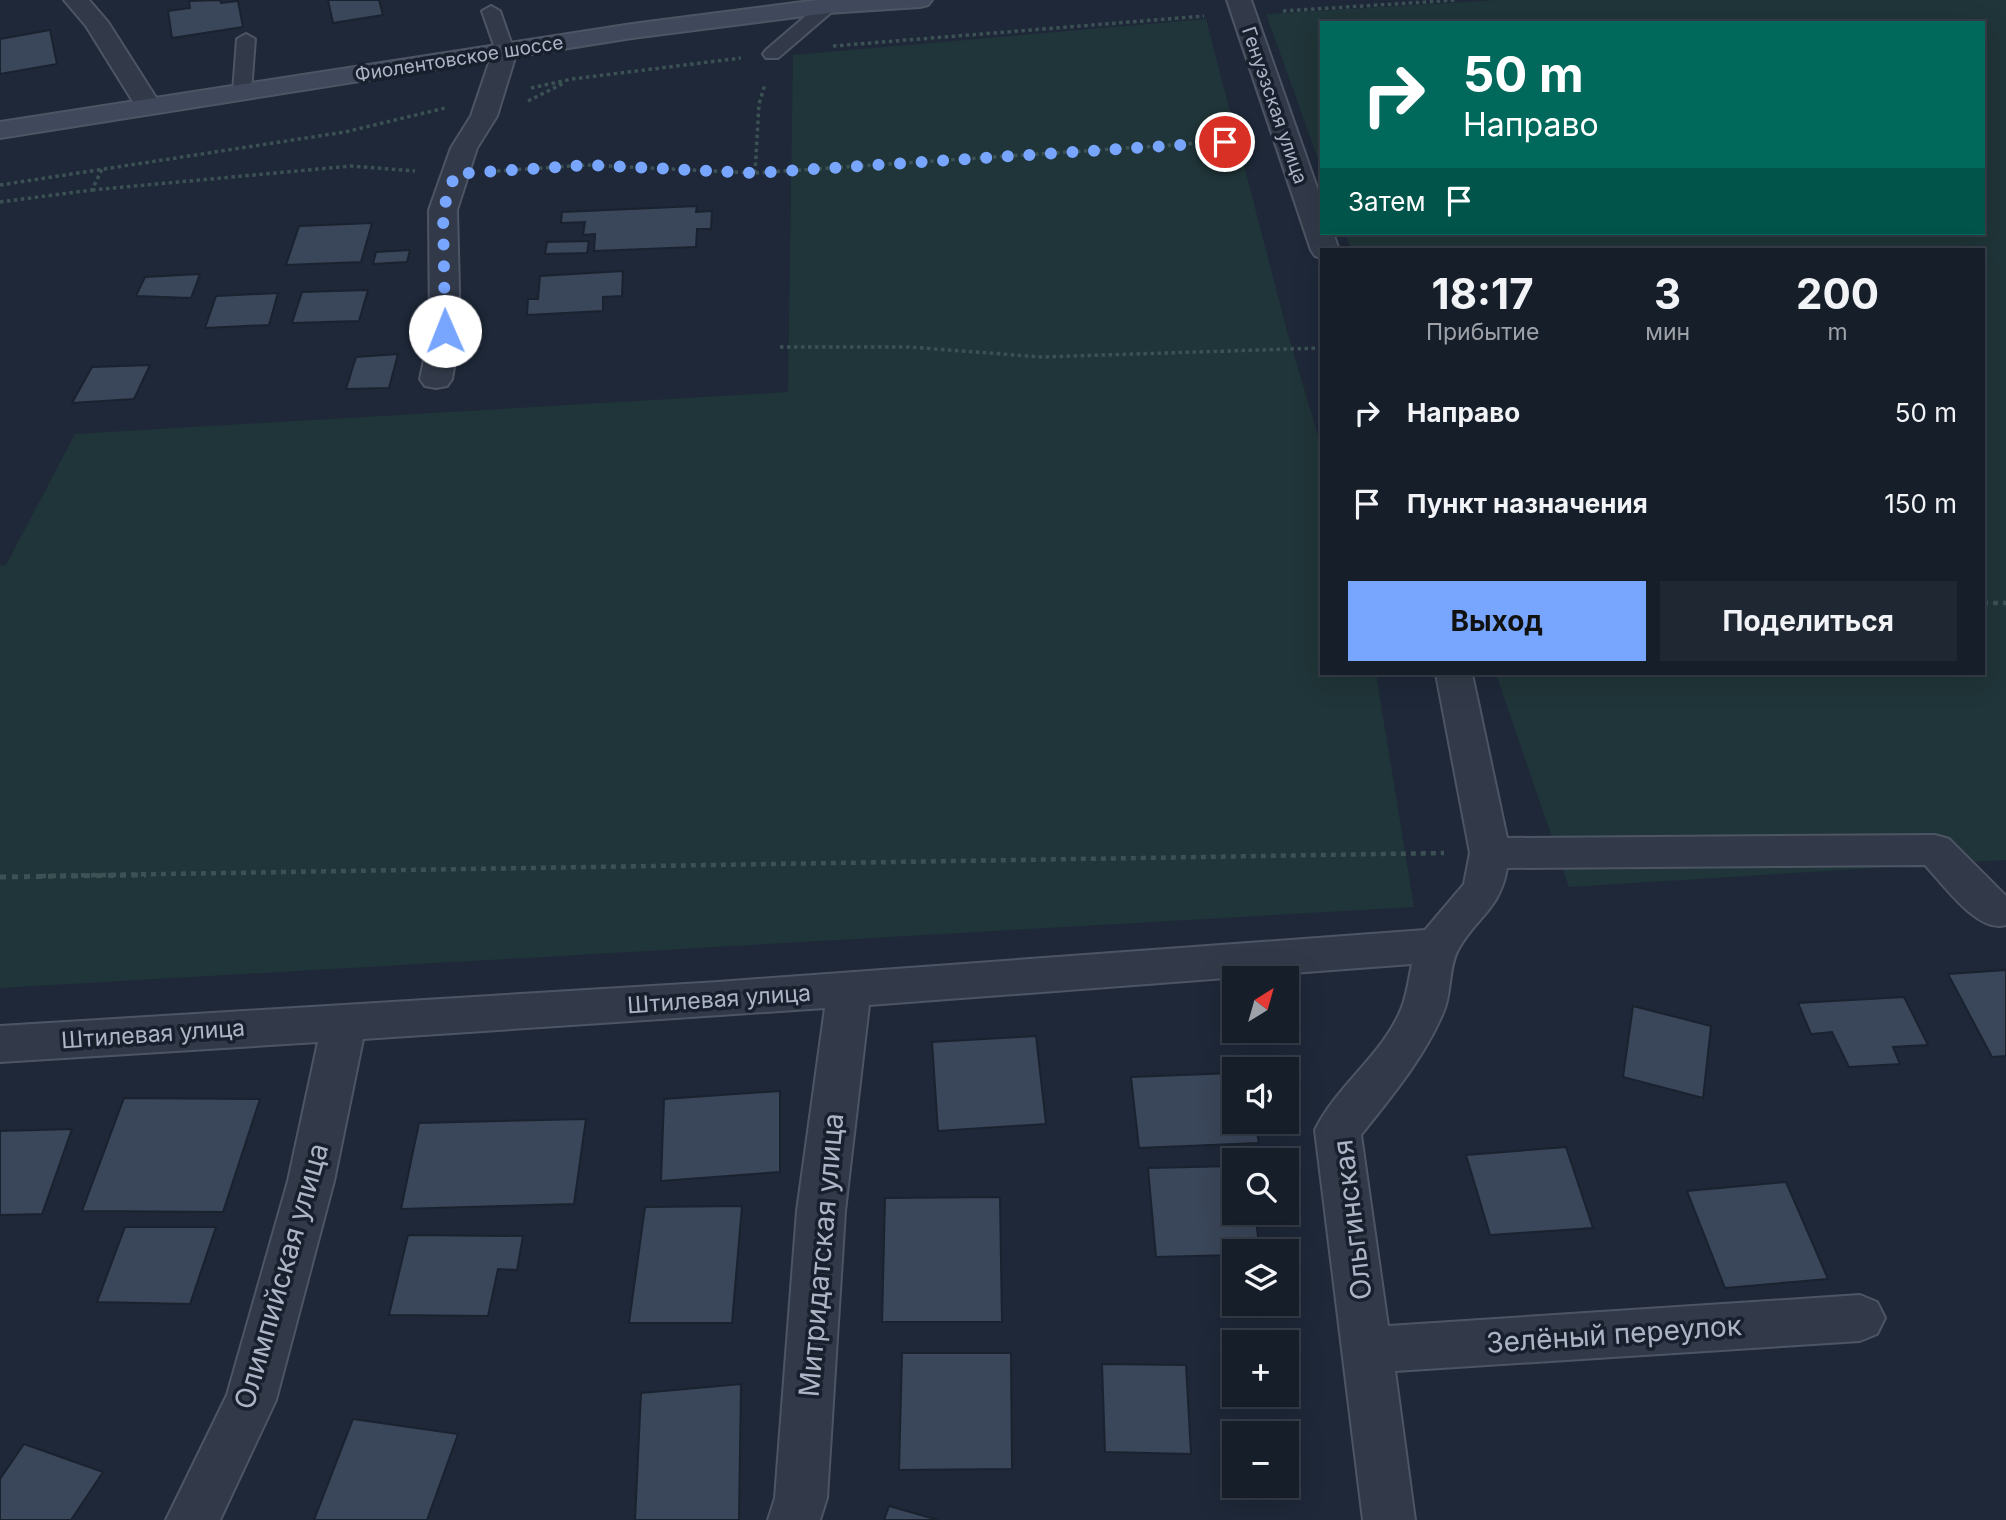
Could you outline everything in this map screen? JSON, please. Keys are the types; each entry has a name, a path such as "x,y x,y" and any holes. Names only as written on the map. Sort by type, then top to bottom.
{"main road":[{"name":"Фиолентовское шоссе","path":"0,130 505,51 828,6 920,0"}],"street":[{"path":"76,0 96,22 149,107"},
{"name":"Генуэзская улица","path":"1242,7 1324,248"},
{"path":"436,379 445,331 443,210 464,148 484,116 505,51"},
{"path":"1437,946 1483,889 1490,853 1454,675"},
{"path":"1490,853 1935,849 1996,912"},
{"name":"Штилевая улица","path":"0,1044 849,989 1437,946"},
{"name":"Ольгинская","path":"1389,1520 1338,1130 1386,1071 1423,1011 1437,946"},
{"name":"Митридатская улица","path":"794,1520 801,1499 821,1211 849,989"},
{"name":"Олимпийская улица","path":"192,1520 251,1400 311,1181 344,1023"},
{"name":"Зелёный переулок","path":"1368,1350 1860,1318"}],"lane":[{"path":"772,54 828,6"},
{"path":"491,11 505,51"},
{"path":"242,92 246,40"}],"path":[{"path":"572,79 879,40 1242,7 1457,0"},
{"path":"755,173 760,104 772,54"},
{"path":"0,185 345,132 490,97"},
{"path":"0,202 92,190 351,166 455,174 587,165 755,173 1286,138"},
{"path":"92,190 102,168"},
{"path":"780,348 909,347 1042,356 1320,348"},
{"path":"1985,603 2006,603"},
{"path":"0,877 1490,853"}],"green space":[{"path":"1498,0 2006,0 2006,860 1569,887 1496,675 1985,675 1985,248 1350,248 1346,235 1985,235 1985,21 1320,21 1320,164 1266,14"},
{"path":"1206,19 1287,331 1320,443 1320,675 1376,675 1414,907 0,988 0,566 6,565 75,434 788,392 793,55"}],"building":[{"path":"220,0 221,3 238,1 243,27 172,38 168,11 190,8 189,1"},
{"path":"328,0 379,0 383,15 333,23"},
{"path":"50,30 57,64 0,74 0,39"},
{"path":"697,206 696,212 712,211 711,229 697,229 696,247 594,251 595,234 583,235 585,222 561,223 562,212"},
{"path":"372,223 361,262 286,265 299,226"},
{"path":"589,241 587,253 545,254 547,242"},
{"path":"410,250 407,262 373,264 376,252"},
{"path":"623,271 622,296 603,297 603,311 527,315 528,299 538,299 540,276"},
{"path":"200,274 191,298 136,296 145,277"},
{"path":"368,290 359,321 292,323 302,292"},
{"path":"278,293 269,325 205,328 216,296"},
{"path":"398,354 389,388 346,389 356,357"},
{"path":"150,365 134,399 72,403 92,367"},
{"path":"2006,970 2006,1056 1992,1057 1948,974"},
{"path":"1904,997 1928,1045 1893,1047 1900,1064 1849,1067 1832,1032 1811,1034 1798,1003"},
{"path":"1633,1006 1711,1026 1703,1098 1623,1077"},
{"path":"1036,1036 1046,1124 938,1131 932,1042"},
{"path":"1222,1073 1222,1134 1257,1134 1259,1143 1139,1148 1131,1077"},
{"path":"780,1091 780,1172 661,1181 664,1099"},
{"path":"124,1098 260,1099 223,1212 82,1211"},
{"path":"586,1119 574,1204 401,1209 419,1123"},
{"path":"72,1129 42,1214 0,1215 0,1131"},
{"path":"1566,1147 1593,1228 1490,1235 1466,1155"},
{"path":"1222,1166 1222,1225 1257,1225 1258,1239 1222,1239 1222,1255 1156,1257 1148,1168"},
{"path":"1786,1182 1828,1279 1725,1288 1687,1191"},
{"path":"1000,1197 1002,1322 882,1322 885,1198"},
{"path":"742,1206 732,1323 629,1323 645,1207"},
{"path":"125,1227 216,1227 190,1304 97,1302"},
{"path":"408,1235 523,1236 517,1270 498,1269 488,1316 389,1315"},
{"path":"902,1353 1011,1353 1012,1469 899,1470"},
{"path":"1102,1364 1186,1365 1191,1454 1105,1452"},
{"path":"741,1384 739,1520 635,1520 641,1393"},
{"path":"353,1419 458,1434 427,1520 314,1520"},
{"path":"24,1444 103,1472 71,1520 0,1520 0,1479"},
{"path":"889,1506 938,1520 884,1520"}],"route":[{"path":"445,331 443,210 455,174 587,165 755,173 1225,142"}]}
